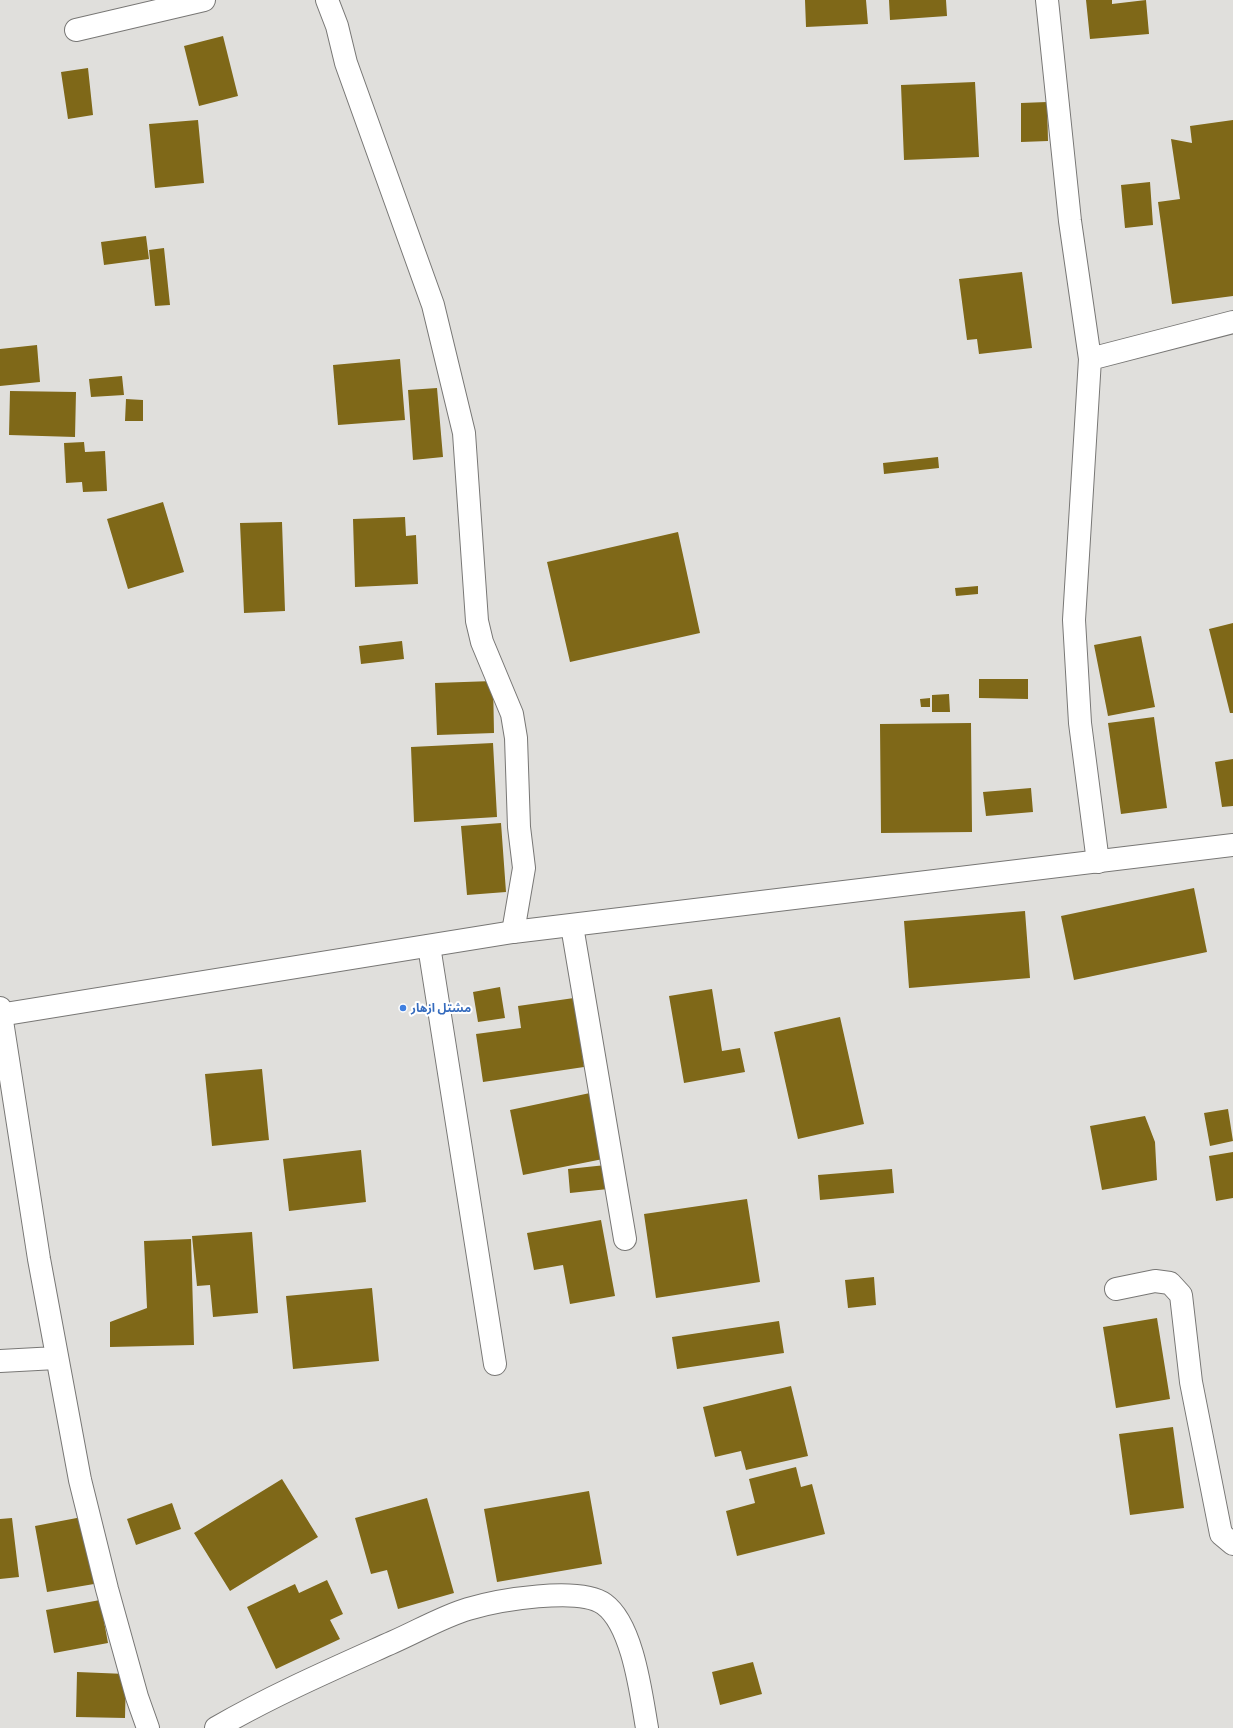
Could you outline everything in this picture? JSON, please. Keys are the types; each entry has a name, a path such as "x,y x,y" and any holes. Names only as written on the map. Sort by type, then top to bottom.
{"street":[{"path":"76,30 204,0"},
{"path":"327,0 337,26 346,63 433,305 464,433 477,621 482,642 512,714 516,738 519,827 524,868 513,932"},
{"path":"1047,0 1070,221 1090,359 1074,620 1080,723 1098,862"},
{"path":"1090,359 1233,322"},
{"path":"0,1015 513,932 1233,845"},
{"path":"572,926 625,1239"},
{"path":"429,946 495,1364"},
{"path":"0,1008 56,1358 80,1480 107,1589 137,1697 148,1728"},
{"path":"1116,1289 1155,1281 1170,1283 1181,1295 1191,1382 1221,1534 1233,1544"},
{"path":"0,1361 56,1358"},
{"path":"216,1728 258,1704 312,1678 467,1609 528,1598 568,1595 598,1601 613,1613 621,1623 638,1676 647,1728"}],"building":[{"path":"805,0 866,0 868,24 806,27"},
{"path":"889,0 946,0 947,16 890,20"},
{"path":"1086,0 1112,0 1112,4 1146,0 1149,34 1090,39"},
{"path":"223,36 238,96 199,106 184,46"},
{"path":"88,68 93,115 68,119 61,72"},
{"path":"975,82 979,157 904,160 901,85"},
{"path":"1047,102 1048,141 1021,142 1021,103"},
{"path":"198,120 204,183 155,188 149,124"},
{"path":"1233,120 1233,296 1172,304 1158,202 1180,199 1171,139 1192,143 1190,126"},
{"path":"1150,182 1153,225 1125,228 1121,185"},
{"path":"146,236 149,259 104,265 101,242"},
{"path":"164,248 170,305 155,306 149,250"},
{"path":"1022,272 1032,348 979,354 977,339 967,340 959,279"},
{"path":"37,345 40,382 0,386 0,349"},
{"path":"400,359 405,420 338,425 333,365"},
{"path":"122,376 124,395 91,397 89,379"},
{"path":"437,388 443,457 413,460 408,390"},
{"path":"10,391 76,392 75,437 9,435"},
{"path":"126,399 143,400 143,421 125,421"},
{"path":"84,442 85,452 105,451 107,491 83,492 82,482 66,483 64,443"},
{"path":"938,457 939,468 884,474 883,463"},
{"path":"163,502 184,572 128,589 107,519"},
{"path":"405,517 406,536 416,535 418,584 355,587 353,519"},
{"path":"282,522 285,611 244,613 240,523"},
{"path":"678,532 700,633 570,662 547,562"},
{"path":"978,586 978,594 956,596 955,588"},
{"path":"1233,623 1233,713 1230,713 1209,629"},
{"path":"1141,636 1155,707 1108,716 1094,645"},
{"path":"402,641 404,659 361,664 359,646"},
{"path":"979,679 1028,679 1028,699 979,698"},
{"path":"493,681 494,733 437,735 435,683"},
{"path":"949,694 950,712 932,712 932,695"},
{"path":"930,698 930,707 921,707 920,699"},
{"path":"1154,717 1167,808 1121,814 1108,723"},
{"path":"971,723 972,832 881,833 880,724"},
{"path":"493,743 497,817 414,822 411,747"},
{"path":"1233,759 1233,806 1222,807 1215,762"},
{"path":"1031,788 1033,812 986,816 983,792"},
{"path":"501,823 506,892 467,895 461,826"},
{"path":"1194,888 1207,952 1074,980 1061,916"},
{"path":"1025,911 1030,978 909,988 904,921"},
{"path":"500,987 505,1018 478,1022 473,992"},
{"path":"712,989 722,1051 740,1048 745,1072 684,1083 669,996"},
{"path":"574,998 584,1067 483,1082 476,1034 521,1028 518,1006"},
{"path":"840,1017 864,1124 798,1139 774,1032"},
{"path":"262,1069 269,1140 212,1146 205,1074"},
{"path":"590,1093 603,1159 523,1175 510,1110"},
{"path":"1228,1109 1233,1141 1210,1146 1204,1113"},
{"path":"1145,1116 1155,1142 1157,1180 1102,1190 1090,1126"},
{"path":"361,1150 366,1202 289,1211 283,1159"},
{"path":"1233,1152 1233,1198 1216,1201 1209,1156"},
{"path":"606,1165 608,1189 570,1193 568,1169"},
{"path":"892,1169 894,1193 820,1200 818,1175"},
{"path":"747,1199 760,1282 656,1298 644,1214"},
{"path":"601,1220 615,1296 570,1304 563,1265 534,1270 527,1233"},
{"path":"252,1232 258,1313 213,1317 210,1285 197,1286 192,1236"},
{"path":"191,1239 194,1345 110,1347 110,1322 147,1308 144,1241"},
{"path":"874,1277 876,1305 848,1308 845,1280"},
{"path":"372,1288 379,1361 293,1369 286,1296"},
{"path":"1157,1318 1170,1399 1116,1408 1103,1327"},
{"path":"779,1321 784,1353 677,1369 672,1337"},
{"path":"791,1386 808,1456 746,1470 741,1451 715,1457 703,1407"},
{"path":"1173,1427 1184,1508 1130,1515 1119,1434"},
{"path":"796,1467 801,1487 812,1484 825,1534 737,1556 726,1511 755,1503 749,1479"},
{"path":"282,1479 318,1537 230,1591 194,1533"},
{"path":"589,1491 602,1564 497,1582 484,1509"},
{"path":"427,1498 454,1593 398,1609 387,1570 371,1574 355,1518"},
{"path":"172,1503 181,1529 136,1545 127,1519"},
{"path":"82,1517 94,1584 47,1592 35,1526"},
{"path":"12,1518 19,1577 0,1579 0,1519"},
{"path":"327,1580 343,1614 330,1620 340,1639 276,1669 247,1607 295,1584 299,1593"},
{"path":"100,1600 108,1643 54,1653 46,1610"},
{"path":"753,1662 762,1694 720,1705 712,1672"},
{"path":"77,1672 126,1674 125,1718 76,1717"}],"place":[{"name":"مشتل ازهار","path":"403,1008"}]}
